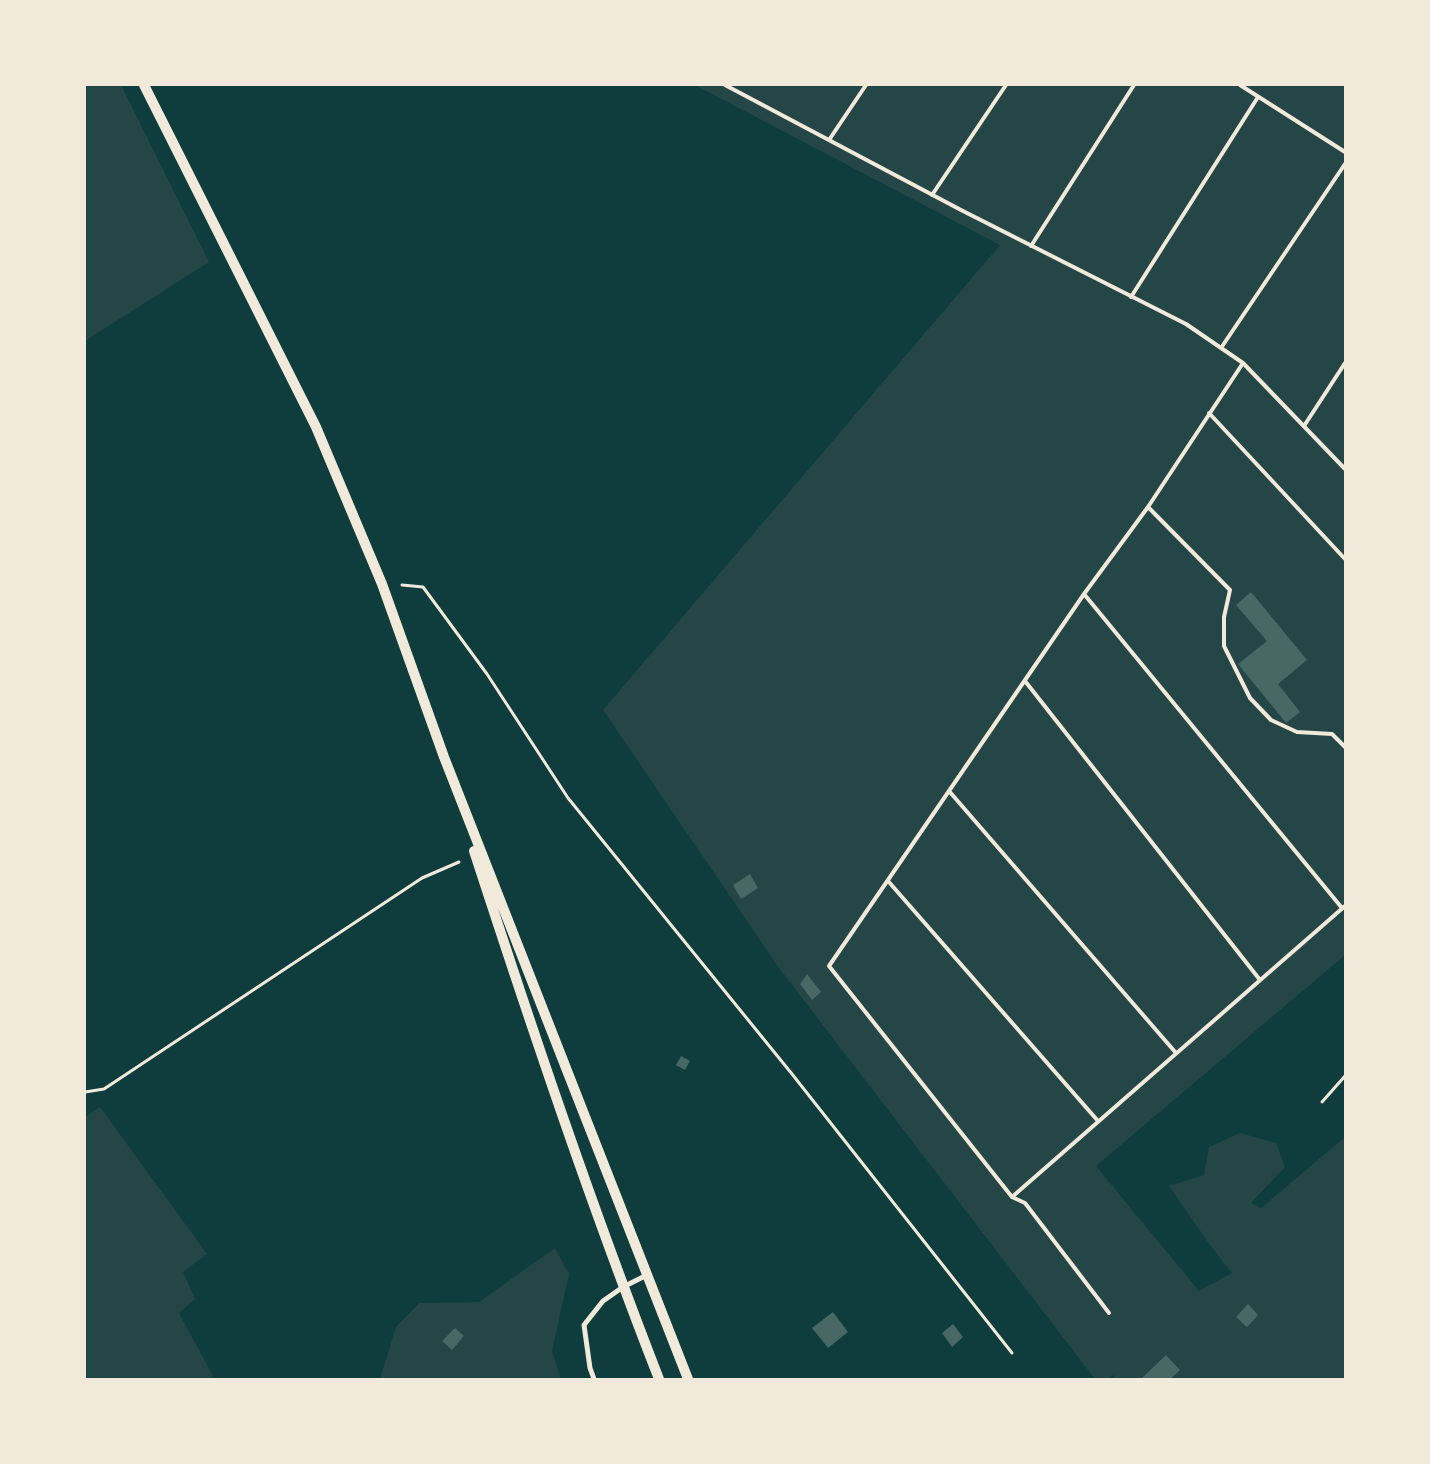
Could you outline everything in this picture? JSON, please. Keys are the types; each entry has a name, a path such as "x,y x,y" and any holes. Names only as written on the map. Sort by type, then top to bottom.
{"main road":[{"path":"144,85 316,427 382,584 444,758 535,1038 623,1287 659,1379"},
{"path":"444,758 688,1379"}],"street":[{"path":"594,1379 590,1368 584,1325 603,1301 623,1287 648,1275"}],"lane":[{"path":"725,85 932,195 1186,324 1243,363 1345,469"},
{"path":"736,91 739,85"},
{"path":"829,140 866,85"},
{"path":"932,195 1006,85"},
{"path":"1031,246 1134,85"},
{"path":"1240,85 1345,152"},
{"path":"1131,297 1258,96"},
{"path":"1221,348 1345,164"},
{"path":"1109,1313 1025,1204 1012,1197 829,966 1084,594 1148,507 1243,363"},
{"path":"1304,426 1345,363"},
{"path":"1209,413 1345,559"},
{"path":"1148,507 1230,590 1224,617 1224,646 1250,698 1271,720 1297,732 1332,734 1345,747"},
{"path":"1012,1197 1344,907 1084,594"},
{"path":"1025,681 1260,980"},
{"path":"949,791 1176,1053"},
{"path":"888,881 1098,1121"}],"path":[{"path":"382,584 423,586 487,674 568,798 792,1074 1012,1353"},
{"path":"85,1092 104,1089 422,878 476,855"},
{"path":"1322,1102 1345,1076"}],"shaded area":[{"path":"85,85 121,85 209,262 85,341"},
{"path":"695,85 1345,85 1345,955 1096,1166 1199,1291 1232,1273 1169,1186 1204,1175 1209,1147 1240,1133 1276,1143 1285,1167 1251,1203 1261,1208 1345,1137 1345,1379 1111,1379 1117,1372 1109,1379 1095,1379 779,968 603,710 1000,245"},
{"path":"100,1107 207,1254 183,1272 195,1299 179,1313 213,1376 209,1379 85,1379 85,1117"},
{"path":"555,1248 569,1274 552,1351 561,1379 380,1379 396,1327 419,1303 479,1302"}],"building":[{"path":"1251,592 1307,660 1278,684 1300,712 1286,723 1238,664 1267,641 1236,605"},
{"path":"750,874 758,888 741,899 733,885"},
{"path":"807,974 821,992 812,1000 800,984"},
{"path":"681,1056 690,1061 685,1070 676,1065"},
{"path":"1248,1304 1258,1315 1247,1327 1236,1317"},
{"path":"833,1312 848,1332 828,1348 812,1328"},
{"path":"953,1324 963,1337 952,1347 942,1333"},
{"path":"455,1328 464,1336 452,1350 442,1341"},
{"path":"1166,1355 1180,1370 1170,1379 1141,1379"}]}
